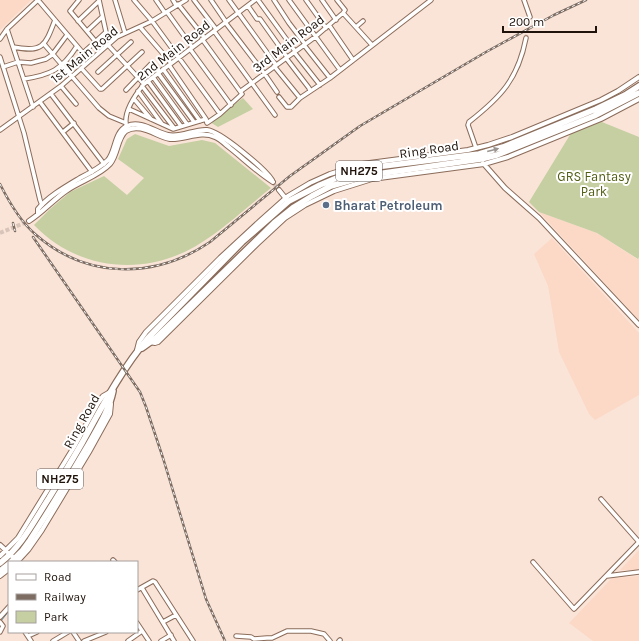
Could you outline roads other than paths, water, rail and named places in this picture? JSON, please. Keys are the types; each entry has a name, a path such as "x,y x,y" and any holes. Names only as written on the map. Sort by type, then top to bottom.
{"highway":[{"name":"Ring Road","path":"13,560 28,532 82,444 112,390 136,353 148,338 242,242 287,200 320,184 346,174 368,168 481,159 503,147 596,109 625,95 639,86"},
{"name":"Ring Road","path":"136,353 150,342 274,223 294,207 312,196 332,186 370,175 481,159 511,150 594,116 639,92"},
{"name":"Ring Road","path":"13,560 30,540 78,463 111,402 112,390"},
{"name":"Ring Road","path":"0,571 8,564"}],"street":[{"path":"0,39 8,29 38,0 83,53"},
{"path":"79,0 70,11 96,42"},
{"path":"115,0 125,33"},
{"path":"134,0 152,21 220,114"},
{"path":"156,0 231,104"},
{"path":"129,109 151,120 174,128 194,122 206,121 220,114 242,96 241,91 203,38 173,0"},
{"name":"1st Main Road","path":"0,130 62,86 117,37 152,21 186,0"},
{"path":"194,0 275,115"},
{"path":"211,0 277,92"},
{"path":"229,0 275,66 300,98"},
{"path":"247,0 258,19 260,19 268,30 310,91"},
{"name":"2nd Main Road","path":"127,126 129,109 144,84 255,0"},
{"path":"258,0 294,52 320,85"},
{"path":"274,0 304,44 330,78"},
{"path":"289,0 340,70"},
{"path":"306,0 353,60"},
{"path":"322,0 336,20"},
{"path":"337,0 356,28 372,45"},
{"path":"279,97 288,108 330,78 431,0"},
{"path":"524,0 530,17"},
{"path":"78,21 99,1"},
{"path":"99,1 106,32 83,53 81,61 83,67 101,90 142,52"},
{"name":"3rd Main Road","path":"241,91 315,37 344,12"},
{"path":"87,31 102,17"},
{"path":"13,47 34,49 44,44 49,36 55,20"},
{"path":"356,28 363,21"},
{"path":"140,27 170,64 206,121 206,130"},
{"path":"8,29 33,107"},
{"path":"3,67 18,62 31,63 46,59 52,55 67,34"},
{"path":"526,38 524,50 508,84 492,103 469,122 468,125 476,148 481,159 505,188 540,218 639,325"},
{"path":"98,72 131,42"},
{"path":"38,214 38,209 62,189 104,164 110,157 120,133 127,126 133,125 144,126 173,135 206,130 216,133 268,174 274,183 224,143 212,136 202,134 169,138 141,129 133,129 127,126 109,116 99,108 44,44"},
{"path":"108,45 181,126"},
{"path":"24,80 39,77 62,66 77,46"},
{"path":"0,57 24,133 42,205"},
{"path":"126,90 152,64 160,71 200,121"},
{"path":"160,71 194,122"},
{"path":"153,77 188,124"},
{"path":"279,190 287,200 310,183 330,174 362,164 476,148 512,137 600,100 618,91 639,77"},
{"path":"144,84 174,128"},
{"path":"62,86 76,104"},
{"path":"138,92 163,125"},
{"path":"51,94 104,164"},
{"path":"134,99 151,120"},
{"path":"481,159 508,157 601,119 639,99"},
{"path":"40,102 92,172"},
{"path":"63,132 74,123"},
{"path":"29,221 68,190 110,164 116,154 127,126"},
{"path":"533,562 574,609 639,542 601,499"},
{"path":"0,545 13,560"},
{"path":"0,556 13,560"},
{"path":"0,576 8,570"},
{"path":"607,576 639,572"},
{"path":"138,590 154,581 193,641"},
{"path":"142,588 174,641"},
{"path":"0,617 8,610"},
{"path":"163,622 176,615"},
{"path":"0,632 2,627 1,623"},
{"path":"138,624 149,641"},
{"path":"128,641 142,631"},
{"path":"236,636 251,637 255,640 274,639 287,631 311,631 324,634 330,641"},
{"path":"53,641 66,633"},
{"path":"84,641 104,633"},
{"path":"161,641 171,635"}],"waterway":[{"path":"1,621 8,612"}],"tunnel":[{"path":"526,38 530,17"},
{"path":"274,184 279,190"},
{"path":"0,233 29,221"}],"railway":[{"path":"0,184 7,198 24,223 35,234 55,249 76,260 98,266 121,269 143,268 166,263 188,254 210,242 290,176 360,126 486,52 554,15 586,0"},
{"path":"13,223 15,231"},
{"path":"33,237 140,392 163,458 206,599 225,641"}],"place":[{"name":"Bharat Petroleum","path":"326,205"}],"park label":[{"name":"GRS Fantasy Park","path":"594,184"}]}
